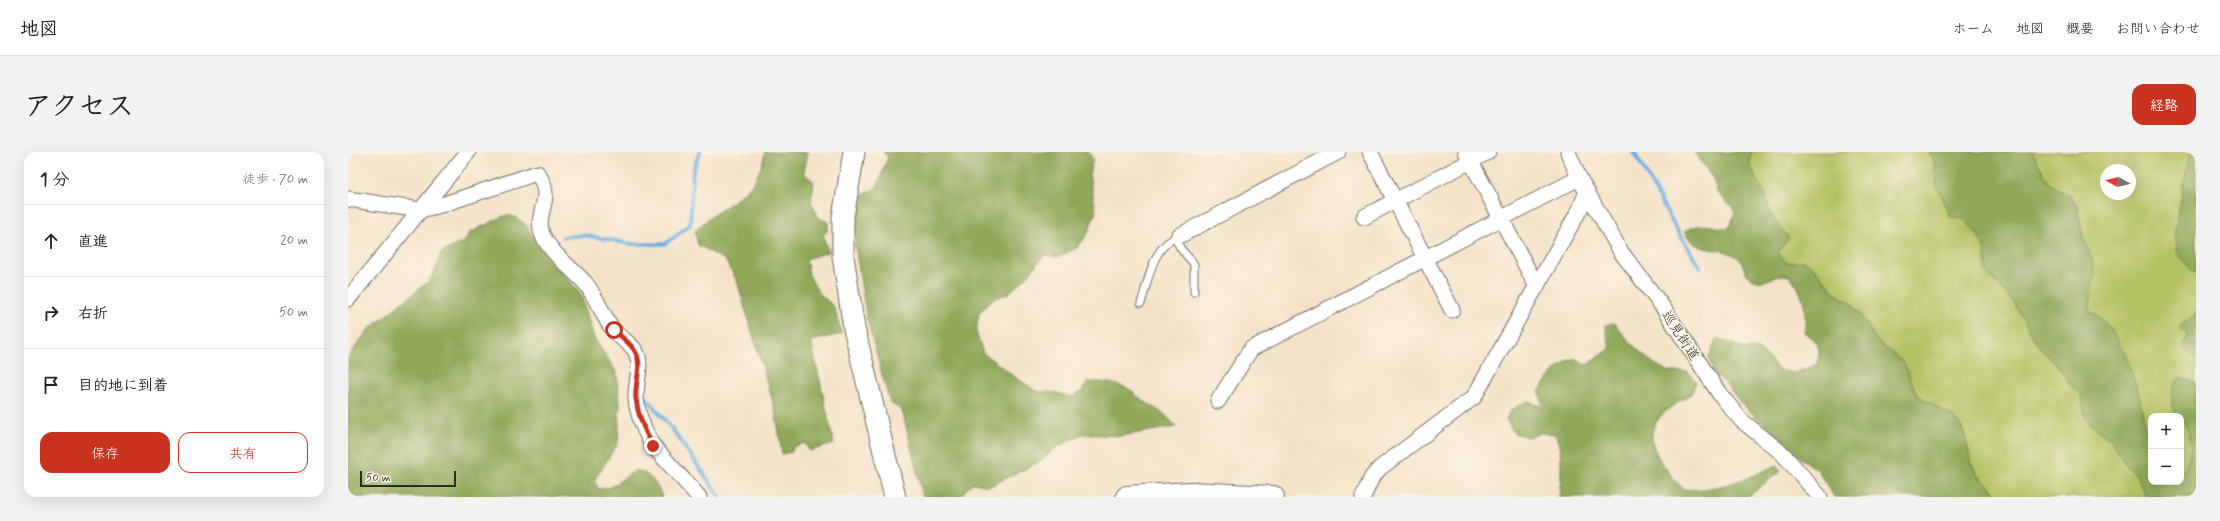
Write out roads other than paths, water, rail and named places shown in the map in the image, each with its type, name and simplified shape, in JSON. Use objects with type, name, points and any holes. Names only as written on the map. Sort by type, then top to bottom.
[{"type":"highway","points":[[1127,497],[1191,493],[1273,497]]},
{"type":"street","points":[[348,299],[468,152]]},
{"type":"street","points":[[854,152],[843,217],[843,256],[854,328],[895,497]]},
{"type":"street","points":[[1176,236],[1338,152]]},
{"type":"street","points":[[1370,152],[1452,310]]},
{"type":"street","points":[[1364,217],[1396,200],[1468,156],[1488,152]]},
{"type":"street","name":"巡見街道","points":[[1568,152],[1583,184],[1621,252],[1662,306],[1728,406],[1741,420],[1783,454],[1820,497]]},
{"type":"street","points":[[1468,156],[1537,287]]},
{"type":"street","points":[[348,199],[420,210],[441,205],[537,173],[546,188],[541,218],[542,233],[562,260],[587,285],[614,330],[632,347],[637,354],[639,362],[636,399],[645,432],[653,446],[699,497]]},
{"type":"street","points":[[1218,402],[1251,349],[1501,219],[1583,184],[1580,209],[1474,397],[1380,468],[1372,477],[1363,497]]},
{"type":"lane","points":[[1141,303],[1157,252],[1176,236],[1181,249],[1194,264],[1194,292]]},
{"type":"waterway","points":[[563,237],[584,235],[631,244],[665,244],[690,225],[693,170],[700,152]]},
{"type":"waterway","points":[[1634,152],[1675,227],[1700,267]]},
{"type":"waterway","points":[[644,395],[673,430],[720,497]]}]
